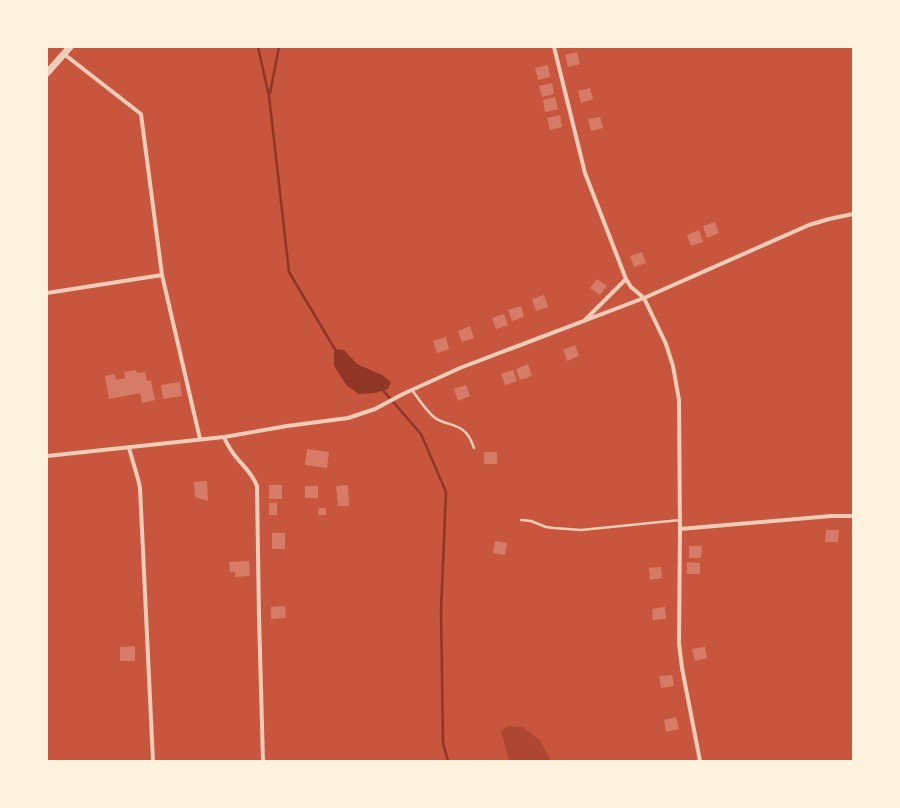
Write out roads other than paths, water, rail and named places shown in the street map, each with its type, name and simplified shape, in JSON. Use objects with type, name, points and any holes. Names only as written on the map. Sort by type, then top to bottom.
[{"type":"street","points":[[47,73],[70,47]]},
{"type":"street","points":[[554,47],[585,173],[626,279],[631,287],[644,298],[666,344],[674,366],[679,400],[679,643],[682,668],[700,761]]},
{"type":"street","points":[[64,54],[141,114],[162,275],[200,439]]},
{"type":"street","points":[[47,456],[224,437],[287,426],[348,418],[375,409],[403,394],[460,368],[644,298],[809,225],[853,214]]},
{"type":"street","points":[[47,293],[162,275]]},
{"type":"street","points":[[583,321],[626,279]]},
{"type":"street","points":[[224,437],[230,449],[254,478],[257,486],[262,761]]},
{"type":"street","points":[[129,448],[140,488],[153,761]]},
{"type":"street","points":[[680,529],[831,516],[853,516]]},
{"type":"lane","points":[[412,390],[434,417],[442,422],[458,427],[465,432],[474,448]]},
{"type":"lane","points":[[521,520],[531,521],[546,527],[582,530],[680,520]]},
{"type":"waterway","points":[[258,47],[269,96],[289,272],[336,351]]},
{"type":"waterway","points":[[270,93],[279,47]]},
{"type":"waterway","points":[[381,388],[421,434],[446,492],[441,610],[443,743],[448,761]]}]
